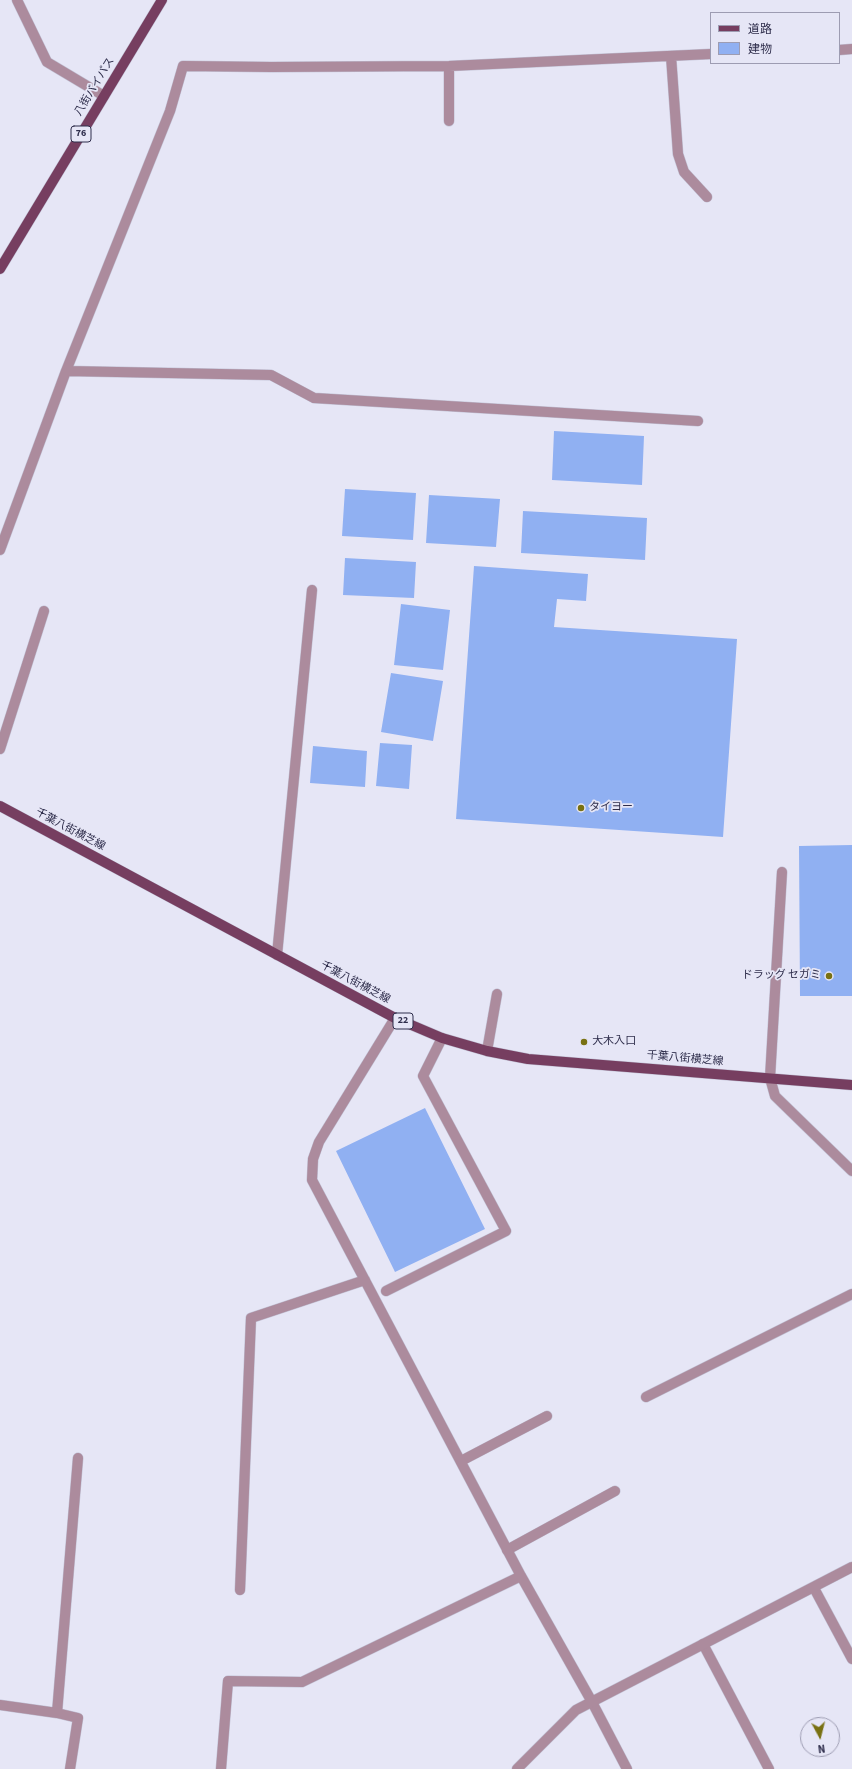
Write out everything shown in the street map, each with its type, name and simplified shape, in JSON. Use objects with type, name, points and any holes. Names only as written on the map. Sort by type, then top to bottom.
[{"type":"main road","name":"八街バイパス","points":[[0,269],[162,0]]},
{"type":"main road","name":"千葉八街横芝線","points":[[0,806],[395,1018],[442,1038],[487,1051],[528,1059],[852,1085]]},
{"type":"street","points":[[16,0],[47,62],[104,96]]},
{"type":"street","points":[[840,50],[852,49]]},
{"type":"street","points":[[0,550],[66,371],[170,111],[184,66],[449,66],[710,54]]},
{"type":"street","points":[[671,56],[678,154],[684,172],[707,197]]},
{"type":"street","points":[[449,66],[449,121]]},
{"type":"street","points":[[66,371],[271,375],[314,398],[698,421]]},
{"type":"street","points":[[278,955],[312,590]]},
{"type":"street","points":[[0,749],[44,611]]},
{"type":"street","points":[[782,872],[770,1078],[775,1096],[852,1171]]},
{"type":"street","points":[[487,1051],[497,994]]},
{"type":"street","points":[[395,1018],[319,1142],[313,1159],[312,1180],[508,1550],[592,1702],[626,1769]]},
{"type":"street","points":[[386,1291],[506,1231],[423,1076],[442,1038]]},
{"type":"street","points":[[240,1590],[251,1318],[365,1280]]},
{"type":"street","points":[[646,1397],[852,1294]]},
{"type":"street","points":[[461,1461],[547,1416]]},
{"type":"street","points":[[57,1713],[78,1458]]},
{"type":"street","points":[[508,1550],[615,1491]]},
{"type":"street","points":[[516,1769],[576,1710],[852,1567]]},
{"type":"street","points":[[221,1769],[228,1681],[302,1682],[522,1576]]},
{"type":"street","points":[[814,1588],[852,1660]]},
{"type":"street","points":[[703,1644],[769,1769]]},
{"type":"street","points":[[0,1705],[57,1713],[78,1718],[70,1769]]},
{"type":"building","points":[[554,431],[644,436],[642,485],[552,480]]},
{"type":"building","points":[[345,489],[416,493],[413,540],[342,536]]},
{"type":"building","points":[[429,495],[500,499],[496,547],[426,543]]},
{"type":"building","points":[[523,511],[647,518],[645,560],[521,553]]},
{"type":"building","points":[[345,558],[416,562],[414,598],[343,595]]},
{"type":"building","points":[[474,566],[588,574],[586,601],[557,599],[554,627],[737,639],[723,837],[456,819]]},
{"type":"building","points":[[401,604],[450,610],[443,670],[394,665]]},
{"type":"building","points":[[391,673],[443,681],[433,741],[381,732]]},
{"type":"building","points":[[380,743],[412,745],[409,789],[376,786]]},
{"type":"building","points":[[313,746],[367,751],[365,787],[310,783]]},
{"type":"building","points":[[852,845],[852,996],[800,996],[799,846]]},
{"type":"building","points":[[425,1108],[485,1229],[395,1272],[336,1151]]},
{"type":"place","name":"タイヨー","points":[[581,808]]},
{"type":"place","name":"ドラッグ セガミ","points":[[829,976]]},
{"type":"place","name":"大木入口","points":[[584,1042]]}]
